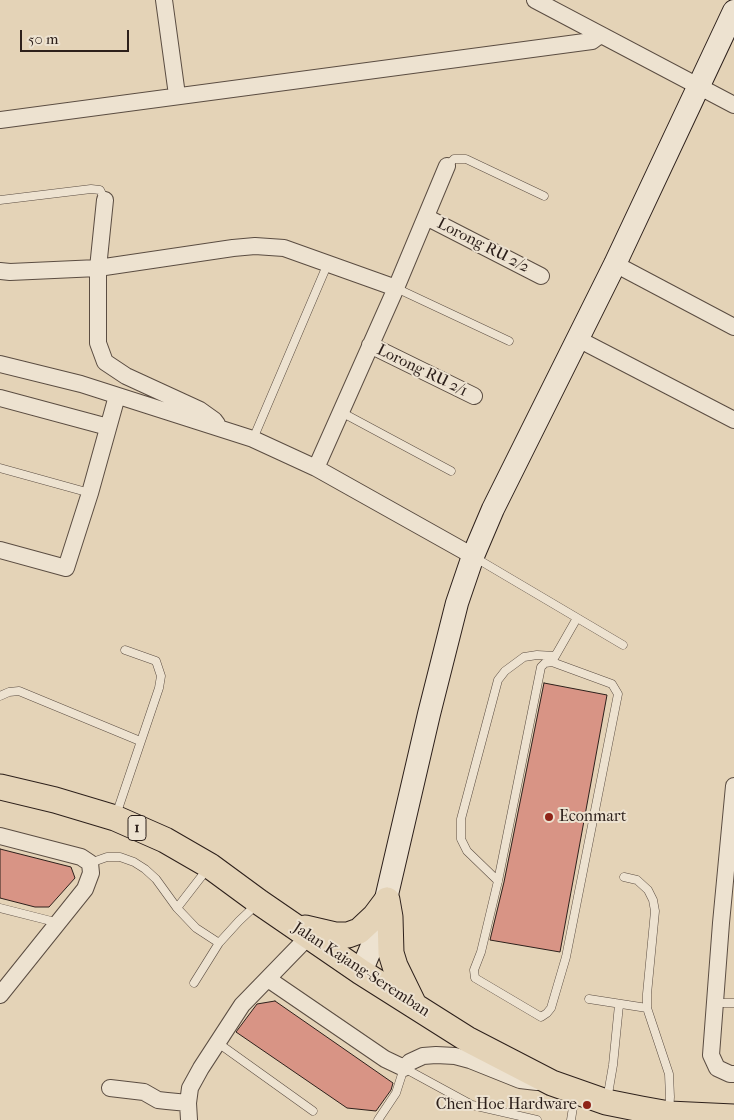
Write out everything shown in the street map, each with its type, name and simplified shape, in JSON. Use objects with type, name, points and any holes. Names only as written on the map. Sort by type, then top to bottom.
[{"type":"main road","points":[[361,972],[379,929],[431,705],[457,604],[473,556],[502,492],[615,264],[734,11]]},
{"type":"main road","name":"Jalan Kajang-Seremban","points":[[0,787],[55,800],[115,818],[165,840],[210,866],[361,972],[467,1039],[552,1083],[606,1102],[669,1114],[723,1118]]},
{"type":"main road","points":[[303,932],[311,928],[335,935],[348,935],[359,931],[366,926],[386,900]]},
{"type":"main road","points":[[386,900],[390,917],[391,953],[395,966],[414,1005]]},
{"type":"street","points":[[164,0],[177,96]]},
{"type":"street","points":[[535,0],[734,105]]},
{"type":"street","points":[[0,120],[592,41],[600,35]]},
{"type":"street","points":[[316,468],[396,288],[447,166]]},
{"type":"street","points":[[105,200],[98,268],[98,343],[105,362],[126,376],[200,410],[214,420],[220,428]]},
{"type":"street","name":"Lorong RU 2/2","points":[[426,217],[541,276]]},
{"type":"street","points":[[0,270],[10,272],[98,268],[254,246],[284,248],[396,288]]},
{"type":"street","points":[[615,264],[734,327]]},
{"type":"street","points":[[578,339],[734,420]]},
{"type":"street","name":"Lorong RU 2/1","points":[[370,345],[474,396]]},
{"type":"street","points":[[0,364],[72,382],[253,439],[316,468],[473,556]]},
{"type":"street","points":[[0,550],[66,568],[90,493],[117,396]]},
{"type":"street","points":[[0,398],[108,427]]},
{"type":"street","points":[[734,786],[728,923],[715,1004],[712,1055],[717,1068],[734,1074]]},
{"type":"street","points":[[0,836],[81,857],[90,863],[91,873],[84,889],[59,923],[6,978],[0,995]]},
{"type":"street","points":[[189,1120],[188,1103],[190,1088],[242,1005],[268,979],[303,932]]},
{"type":"street","points":[[268,979],[385,1058],[404,1068],[410,1062],[422,1056],[455,1056],[520,1080],[552,1083]]},
{"type":"street","points":[[110,1088],[144,1092],[158,1100],[188,1103]]},
{"type":"lane","points":[[447,166],[454,159],[466,159],[544,196]]},
{"type":"lane","points":[[0,200],[91,189],[100,190],[105,200]]},
{"type":"lane","points":[[253,439],[328,263]]},
{"type":"lane","points":[[396,288],[509,341]]},
{"type":"lane","points":[[341,412],[450,471]]},
{"type":"lane","points":[[0,468],[90,493]]},
{"type":"lane","points":[[473,556],[623,645]]},
{"type":"lane","points":[[498,881],[467,851],[461,838],[461,819],[498,680],[524,657],[537,655],[554,659],[612,684],[618,694],[566,957],[551,1008],[548,1014],[541,1017],[475,978],[474,970],[498,881],[541,667],[545,662],[554,659],[577,618]]},
{"type":"lane","points":[[115,818],[159,688],[161,676],[156,661],[125,650]]},
{"type":"lane","points":[[0,696],[19,690],[140,742]]},
{"type":"lane","points":[[90,863],[107,857],[134,862],[156,880],[177,908],[196,928],[219,943]]},
{"type":"lane","points":[[177,908],[210,866]]},
{"type":"lane","points":[[624,877],[637,880],[648,890],[653,900],[655,911],[647,1008],[669,1074],[669,1114]]},
{"type":"lane","points":[[194,983],[219,943],[259,902]]},
{"type":"lane","points":[[0,908],[59,923]]},
{"type":"lane","points":[[589,999],[647,1008]]},
{"type":"lane","points":[[715,1004],[734,1003]]},
{"type":"lane","points":[[606,1102],[619,1005]]},
{"type":"lane","points":[[218,1043],[313,1111]]},
{"type":"lane","points":[[378,1120],[396,1093],[404,1068],[472,1105],[537,1120]]},
{"type":"lane","points":[[570,1120],[576,1092]]},
{"type":"building","name":"Econmart","points":[[544,683],[607,695],[560,952],[490,940],[504,882]]},
{"type":"building","points":[[0,849],[71,867],[75,878],[49,907],[35,907],[0,898]]},
{"type":"building","points":[[275,1001],[393,1083],[391,1090],[376,1111],[347,1108],[236,1032],[257,1004]]},
{"type":"place","name":"Econmart","points":[[549,817]]},
{"type":"place","name":"Chen Hoe Hardware","points":[[587,1105]]}]
